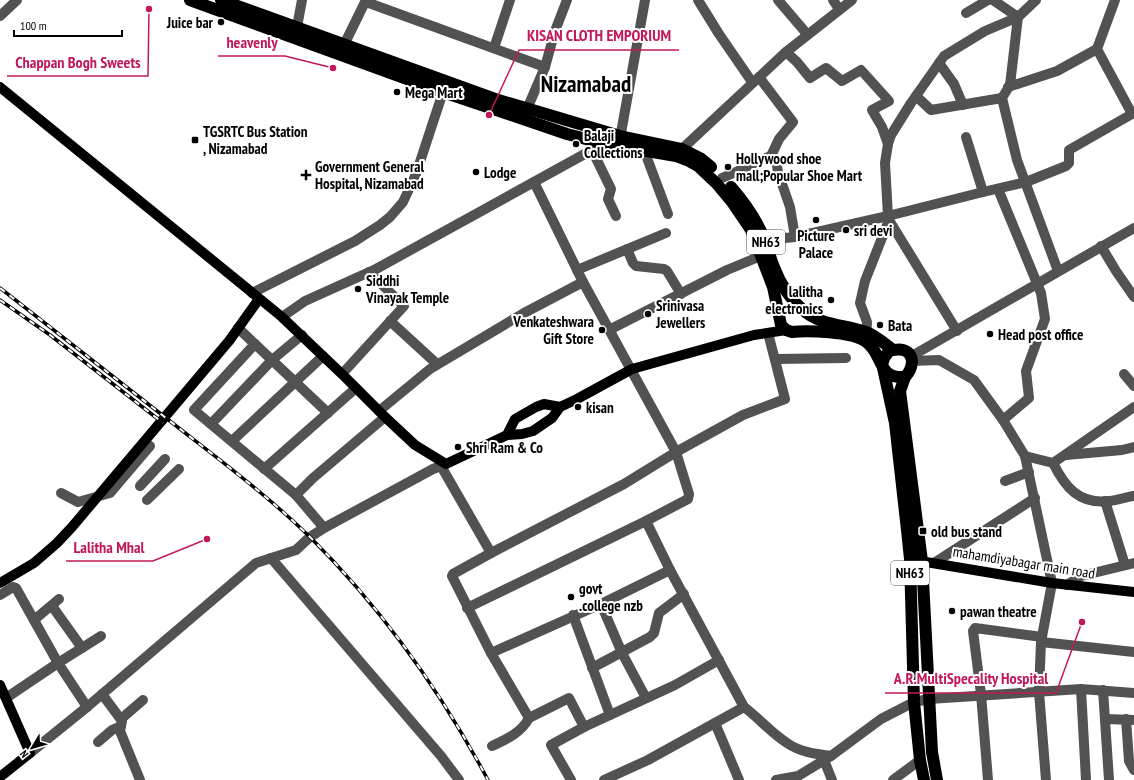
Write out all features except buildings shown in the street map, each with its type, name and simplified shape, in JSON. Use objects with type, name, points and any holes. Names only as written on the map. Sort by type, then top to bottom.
[{"type":"highway","name":"NH63","points":[[190,0],[443,92],[567,134],[596,147],[616,139],[682,149],[700,158],[722,178],[745,204],[756,220],[765,240],[774,267],[782,283],[789,294],[803,310]]},
{"type":"highway","name":"NH63","points":[[221,0],[344,45],[644,150],[676,156],[698,166],[727,196],[751,230],[773,287],[781,325],[792,330],[866,336]]},
{"type":"highway","name":"NH63","points":[[780,316],[785,308],[797,306],[815,319],[831,325],[852,328],[894,350],[902,350],[906,352],[911,359],[910,372],[905,377],[900,391],[922,561],[932,752],[937,780]]},
{"type":"highway","points":[[792,330],[803,327],[806,322],[806,316],[803,310]]},
{"type":"highway","name":"NH63","points":[[866,336],[888,374],[896,378],[905,377]]},
{"type":"highway","points":[[883,366],[884,358],[889,351],[894,350]]},
{"type":"highway","name":"NH63","points":[[883,366],[922,561],[914,702],[920,760],[924,780]]},
{"type":"main road","points":[[0,87],[282,317],[415,445],[443,465],[507,435],[522,434],[533,431],[552,418],[560,407],[632,370],[754,335],[792,330]]},
{"type":"main road","points":[[1,582],[34,563],[57,543],[72,527],[229,340],[238,328],[256,296]]},
{"type":"main road","points":[[507,435],[515,419],[536,407],[544,404],[560,407]]},
{"type":"main road","name":"mahamdiyabagar main road","points":[[922,561],[1052,583],[1134,592]]},
{"type":"main road","points":[[0,685],[30,753],[0,777]]},
{"type":"street","points":[[0,16],[17,0]]},
{"type":"street","points":[[297,27],[302,0]]},
{"type":"street","points":[[494,48],[510,0]]},
{"type":"street","points":[[527,109],[545,67],[555,31],[567,0]]},
{"type":"street","points":[[616,139],[645,0]]},
{"type":"street","points":[[698,0],[719,34],[756,80],[793,122],[779,139],[771,156],[749,164],[744,168],[722,178]]},
{"type":"street","points":[[778,0],[807,34]]},
{"type":"street","points":[[832,0],[839,9]]},
{"type":"street","points":[[682,149],[786,52],[852,0]]},
{"type":"street","points":[[966,13],[988,0]]},
{"type":"street","points":[[993,0],[1018,17]]},
{"type":"street","points":[[866,336],[867,322],[860,303],[865,281],[888,218],[885,163],[891,135],[944,56],[985,31],[1018,17],[1036,0]]},
{"type":"street","points":[[1008,87],[1057,71],[1097,49],[1115,0]]},
{"type":"street","points":[[344,45],[366,1],[545,67]]},
{"type":"street","points":[[1018,17],[1008,87],[1002,98],[1017,160],[1058,271]]},
{"type":"street","points":[[765,240],[796,237],[888,218],[1026,182],[1066,166],[1069,163],[1069,150],[1133,114],[1097,49]]},
{"type":"street","points":[[786,52],[797,62],[810,78],[826,68],[842,81],[861,70],[889,101],[872,110],[882,127],[888,144]]},
{"type":"street","points":[[939,63],[954,84],[963,105]]},
{"type":"street","points":[[256,296],[354,241],[390,217],[402,202],[416,174],[443,92]]},
{"type":"street","points":[[916,96],[931,110],[1002,98]]},
{"type":"street","points":[[966,137],[983,192]]},
{"type":"street","points":[[282,317],[305,301],[369,272],[596,147],[611,189],[608,199],[616,216]]},
{"type":"street","points":[[644,150],[668,214]]},
{"type":"street","points":[[771,156],[776,160],[778,172],[790,207],[796,237]]},
{"type":"street","points":[[468,608],[646,521],[688,499],[689,494],[676,452],[583,282],[534,182]]},
{"type":"street","points":[[998,189],[1041,293],[1046,319],[1026,371],[1029,398],[1003,420]]},
{"type":"street","points":[[888,218],[957,331]]},
{"type":"street","points":[[911,359],[1058,271],[1134,228]]},
{"type":"street","points":[[577,270],[666,233]]},
{"type":"street","points":[[1101,246],[1116,272],[1134,296]]},
{"type":"street","points":[[627,249],[633,263],[636,266],[662,268],[667,271],[680,294]]},
{"type":"street","points":[[609,330],[727,270],[761,256]]},
{"type":"street","points":[[342,374],[404,306],[369,272]]},
{"type":"street","points":[[296,495],[430,368],[524,313],[583,282]]},
{"type":"street","points":[[390,321],[437,364]]},
{"type":"street","points":[[238,328],[328,413]]},
{"type":"street","points":[[529,718],[491,653],[453,578],[453,574],[624,484],[676,452],[743,415],[784,400],[768,332]]},
{"type":"street","points":[[211,424],[272,360],[302,335]]},
{"type":"street","points":[[256,344],[194,410],[296,495],[324,528]]},
{"type":"street","points":[[232,441],[323,356]]},
{"type":"street","points":[[775,359],[846,358]]},
{"type":"street","points":[[911,359],[939,360],[974,380],[1003,420],[1025,456],[1052,583],[1041,640],[1040,692],[1046,780]]},
{"type":"street","points":[[1124,374],[1134,386]]},
{"type":"street","points":[[264,469],[356,388]]},
{"type":"street","points":[[1025,456],[1053,462],[1134,407]]},
{"type":"street","points":[[61,493],[78,502],[110,493],[150,446]]},
{"type":"street","points":[[1064,455],[1122,450],[1134,447]]},
{"type":"street","points":[[140,486],[165,459]]},
{"type":"street","points":[[1053,462],[1066,486],[1080,496],[1105,501],[1134,496]]},
{"type":"street","points":[[30,753],[87,707],[256,563],[296,550],[310,537],[324,528],[443,465],[491,553]]},
{"type":"street","points":[[147,500],[179,468]]},
{"type":"street","points":[[1005,481],[1029,472]]},
{"type":"street","points":[[922,561],[1034,498]]},
{"type":"street","points":[[1067,584],[1081,576],[1130,564],[1105,501]]},
{"type":"street","points":[[646,521],[670,570],[744,707],[755,714],[769,729],[786,743],[804,751],[827,758]]},
{"type":"street","points":[[271,558],[442,756],[459,780]]},
{"type":"street","points":[[491,653],[600,604],[670,570]]},
{"type":"street","points":[[0,595],[13,587],[16,588],[58,663],[87,707]]},
{"type":"street","points":[[592,668],[650,637],[654,632],[660,613],[684,594]]},
{"type":"street","points":[[34,620],[56,603],[82,648]]},
{"type":"street","points":[[600,604],[622,653],[646,698]]},
{"type":"street","points":[[573,615],[610,715]]},
{"type":"street","points":[[988,780],[975,628],[1041,640],[1134,652]]},
{"type":"street","points":[[6,698],[101,636]]},
{"type":"street","points":[[571,780],[551,745],[584,727],[675,685],[719,660]]},
{"type":"street","points":[[1081,689],[1086,780]]},
{"type":"street","points":[[776,780],[798,776],[827,758],[881,719],[914,702],[929,699],[981,694],[1081,689],[1134,693]]},
{"type":"street","points":[[1103,690],[1109,780]]},
{"type":"street","points":[[102,694],[121,722],[120,731],[139,780]]},
{"type":"street","points":[[492,746],[517,733],[526,725],[529,718],[569,698],[584,727]]},
{"type":"street","points":[[98,742],[143,700]]},
{"type":"street","points":[[604,780],[648,760],[744,707]]},
{"type":"street","points":[[1105,719],[1130,719],[1129,762],[1134,770]]},
{"type":"street","points":[[715,723],[739,780]]},
{"type":"street","points":[[827,758],[832,780]]},
{"type":"street","points":[[893,780],[920,760]]},
{"type":"railway","points":[[0,288],[244,479],[278,507],[310,537],[362,593],[408,652],[450,714],[488,780]]},
{"type":"railway","points":[[0,300],[50,335],[163,423]]},
{"type":"place","name":"Chappan Bogh Sweets","points":[[149,9]]},
{"type":"place","name":"Juice bar","points":[[221,22]]},
{"type":"place","name":"heavenly","points":[[333,68]]},
{"type":"place","name":"Mega Mart","points":[[397,92]]},
{"type":"place","name":"KISAN CLOTH EMPORIUM","points":[[489,115]]},
{"type":"place","name":"TGSRTC Bus Station , Nizamabad","points":[[195,140]]},
{"type":"place","name":"Balaji Collections","points":[[576,144]]},
{"type":"place","name":"Hollywood shoe mall;Popular Shoe Mart","points":[[728,167]]},
{"type":"place","name":"Lodge","points":[[476,172]]},
{"type":"place","name":"Government General Hospital, Nizamabad","points":[[306,175]]},
{"type":"place","name":"Picture Palace","points":[[816,220]]},
{"type":"place","name":"sri devi","points":[[846,230]]},
{"type":"place","name":"Siddhi Vinayak Temple","points":[[358,289]]},
{"type":"place","name":"lalitha electronics","points":[[831,300]]},
{"type":"place","name":"Srinivasa Jewellers","points":[[648,314]]},
{"type":"place","name":"Bata","points":[[880,325]]},
{"type":"place","name":"Venkateshwara Gift Store","points":[[602,330]]},
{"type":"place","name":"Head post office","points":[[990,334]]},
{"type":"place","name":"kisan","points":[[578,407]]},
{"type":"place","name":"Shri Ram & Co","points":[[458,447]]},
{"type":"place","name":"old bus stand","points":[[923,531]]},
{"type":"place","name":"Lalitha Mhal","points":[[207,539]]},
{"type":"place","name":"govt .college nzb","points":[[571,597]]},
{"type":"place","name":"pawan theatre","points":[[952,611]]},
{"type":"place","name":"A.R.MultiSpecality Hospital","points":[[1082,622]]},
{"type":"district","name":"Nizamabad","points":[[586,83]]}]
